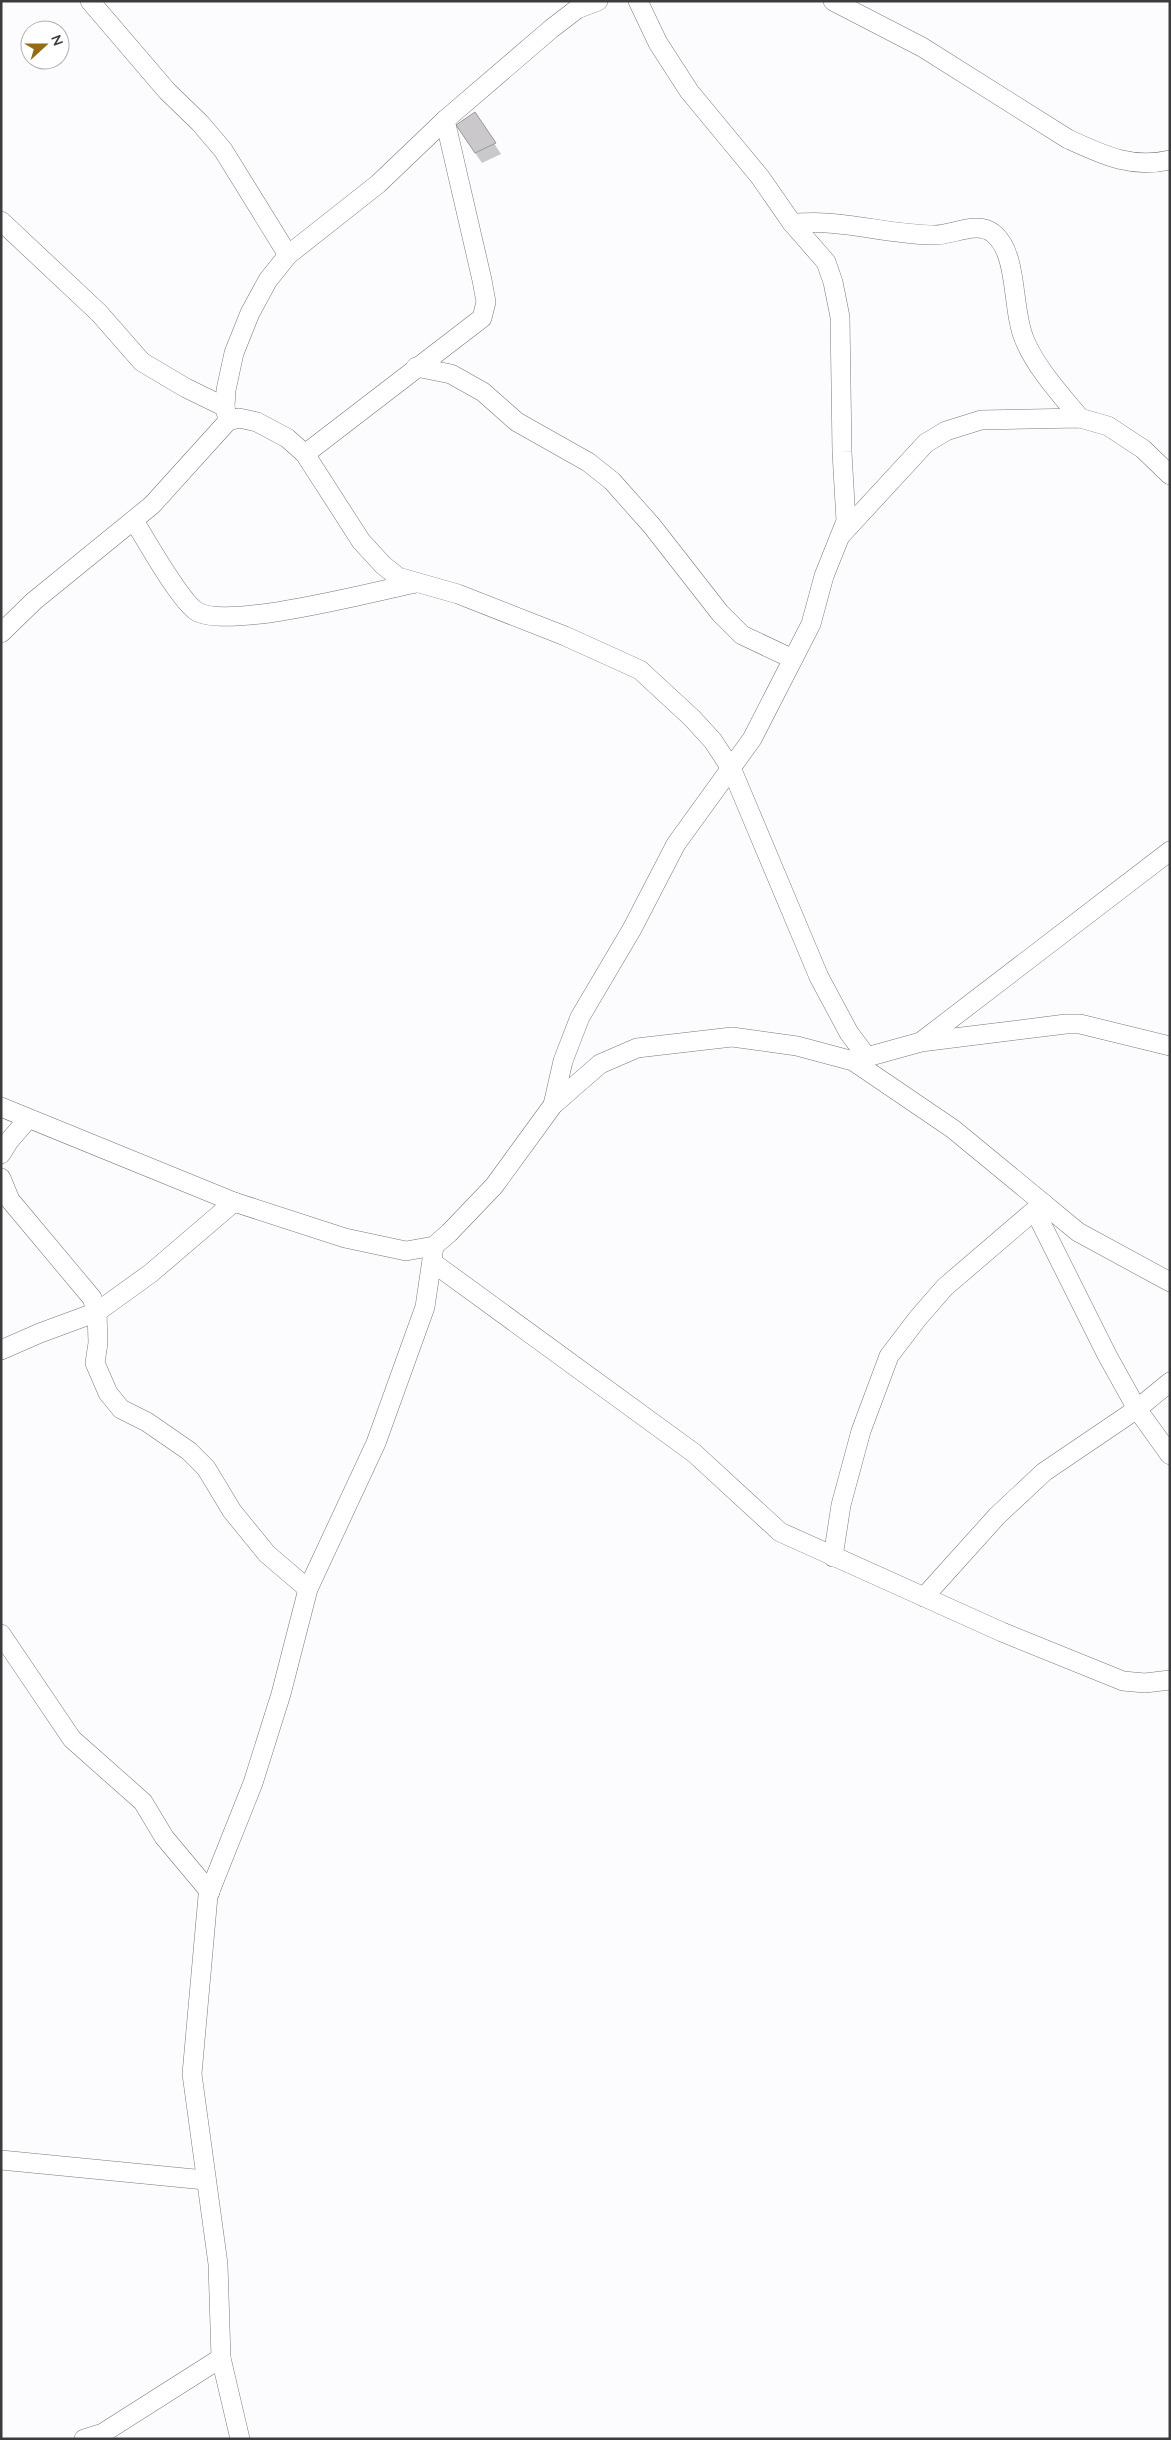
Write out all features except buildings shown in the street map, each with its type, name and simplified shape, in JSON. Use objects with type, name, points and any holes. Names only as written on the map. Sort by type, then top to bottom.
[{"type":"street","points":[[90,1],[167,91],[224,150],[288,255]]},
{"type":"street","points":[[1,633],[34,601],[152,505],[226,414],[226,390],[234,353],[250,313],[268,280],[288,255],[378,184],[445,120],[551,29],[578,9],[598,1]]},
{"type":"street","points":[[553,1105],[563,1061],[580,1017],[632,929],[676,844],[732,770],[752,739],[811,624],[824,576],[842,534],[846,509],[842,452],[838,300],[826,262],[792,224],[760,177],[689,90],[658,43],[638,1]]},
{"type":"street","points":[[833,1],[922,47],[1049,129],[1077,143],[1117,159],[1141,164],[1170,160]]},
{"type":"street","points":[[305,454],[482,318],[486,302],[445,120]]},
{"type":"street","points":[[1,221],[99,313],[142,362],[226,414],[257,422],[287,438],[305,454],[361,541],[383,566],[398,577],[458,594],[566,636],[640,670],[692,718],[714,741],[732,770],[819,977],[849,1033],[860,1059]]},
{"type":"street","points":[[792,224],[826,223],[936,235],[974,228],[993,233],[1007,252],[1011,264],[1013,291],[1025,343],[1056,389],[1080,418]]},
{"type":"street","points":[[416,367],[451,374],[483,392],[517,422],[588,462],[618,488],[652,526],[720,613],[742,635],[793,659]]},
{"type":"street","points":[[842,534],[908,460],[934,436],[981,420],[1080,418],[1108,426],[1144,449],[1170,475]]},
{"type":"street","points":[[134,521],[178,589],[196,611],[213,617],[254,616],[418,582]]},
{"type":"street","points":[[921,1042],[1170,851]]},
{"type":"street","points":[[860,1059],[921,1042],[1080,1024],[1170,1046]]},
{"type":"street","points":[[240,2439],[221,2358],[218,2264],[192,2074],[210,1892],[256,1774],[281,1694],[308,1589],[376,1443],[425,1307],[433,1254],[494,1186],[553,1105],[600,1064],[637,1048],[732,1037],[796,1046],[860,1059],[953,1129],[1039,1207],[1078,1232],[1170,1282]]},
{"type":"street","points":[[1,1107],[234,1202],[345,1238],[406,1251],[433,1254],[694,1454],[780,1532],[1002,1632],[1123,1681],[1145,1683],[1170,1680]]},
{"type":"street","points":[[1,1154],[9,1141],[28,1119]]},
{"type":"street","points":[[1,1178],[10,1200],[92,1298],[97,1312],[98,1343],[95,1363],[108,1393],[122,1409],[147,1422],[190,1451],[206,1468],[232,1511],[267,1554],[308,1589]]},
{"type":"street","points":[[1,1350],[97,1312],[151,1273],[234,1202]]},
{"type":"street","points":[[1039,1207],[1107,1355],[1137,1409],[1170,1456]]},
{"type":"street","points":[[833,1557],[841,1505],[861,1431],[889,1356],[945,1287],[1039,1207]]},
{"type":"street","points":[[924,1597],[997,1516],[1030,1484],[1106,1428],[1137,1409],[1170,1382]]},
{"type":"street","points":[[1,1634],[72,1739],[143,1802],[164,1837],[210,1892]]},
{"type":"street","points":[[1,2160],[206,2180]]},
{"type":"street","points":[[84,2439],[103,2433],[221,2358]]}]
